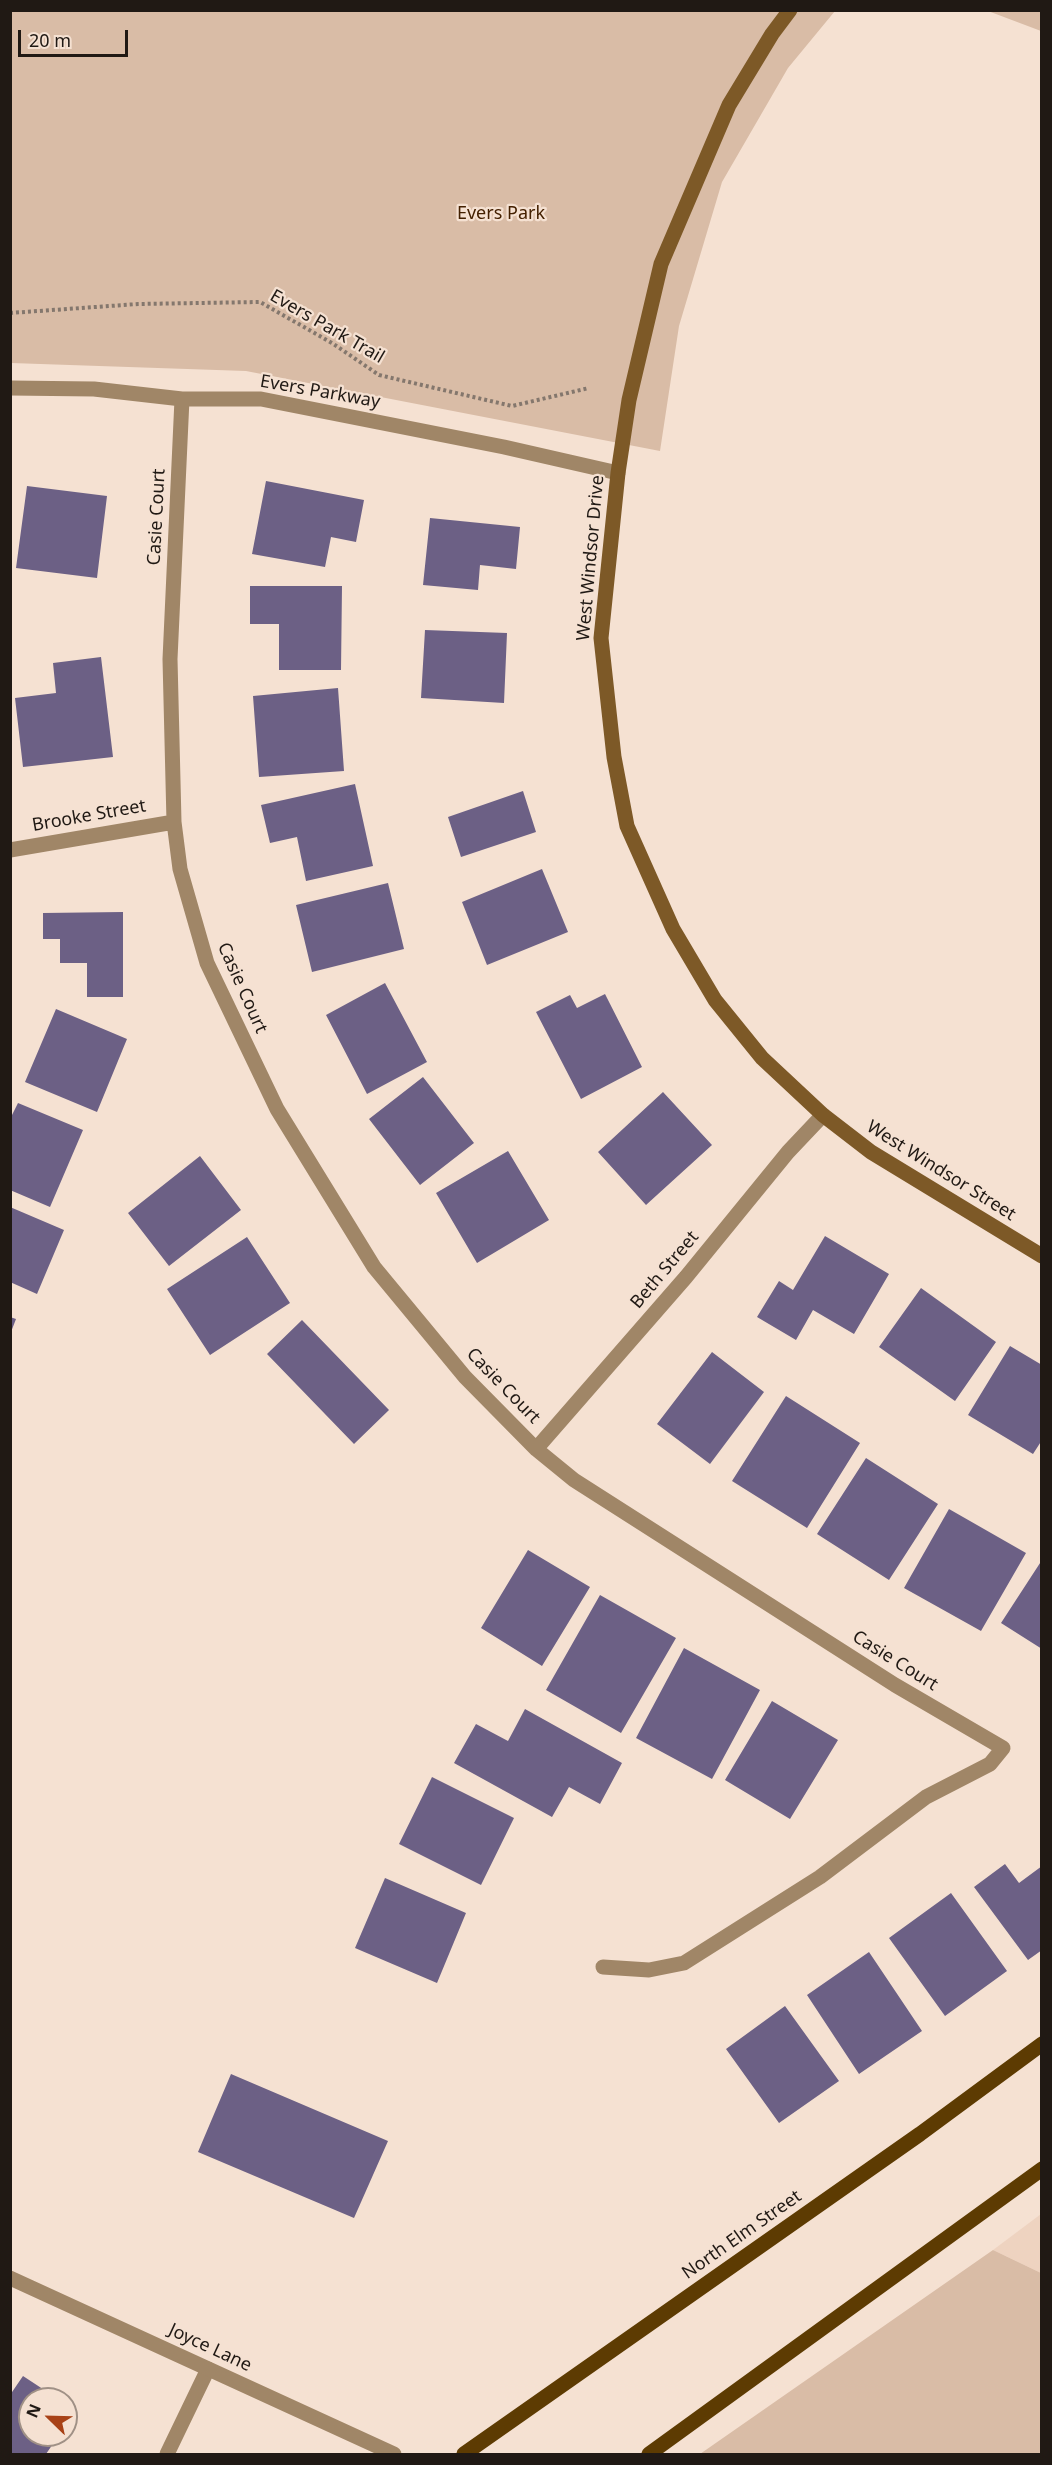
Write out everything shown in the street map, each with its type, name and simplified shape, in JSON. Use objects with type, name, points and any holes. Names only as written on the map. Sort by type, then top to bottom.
[{"type":"main road","name":"North Elm Street","points":[[464,2454],[910,2141],[1041,2044]]},
{"type":"main road","points":[[649,2454],[1041,2169]]},
{"type":"street","name":"West Windsor Drive","points":[[790,10],[772,34],[729,105],[661,264],[629,400],[618,473],[601,638],[614,757],[627,826],[673,929],[715,1000],[762,1058],[823,1115]]},
{"type":"street","name":"Evers Parkway","points":[[10,388],[94,389],[182,399],[261,399],[504,447],[618,473]]},
{"type":"street","name":"Casie Court","points":[[182,399],[170,659],[174,822],[180,869],[207,963],[277,1109],[374,1267],[465,1377],[536,1449],[584,1486],[895,1685],[1003,1748],[990,1764],[926,1797],[820,1877],[684,1963],[649,1970],[603,1968]]},
{"type":"street","name":"Brooke Street","points":[[10,850],[174,822]]},
{"type":"street","name":"West Windsor Street","points":[[823,1115],[871,1152],[1041,1256]]},
{"type":"street","name":"Beth Street","points":[[536,1449],[686,1277],[788,1152],[823,1115]]},
{"type":"street","name":"Joyce Lane","points":[[10,2278],[394,2454]]},
{"type":"street","points":[[167,2454],[208,2369]]},
{"type":"path","name":"Evers Park Trail","points":[[10,313],[138,304],[260,302],[332,343],[379,375],[513,405],[589,388]]},
{"type":"shaded area","points":[[1041,2214],[1041,2273],[993,2250]]},
{"type":"green space","name":"Evers Park","points":[[11,11],[835,11],[788,68],[722,182],[679,326],[660,451],[246,371],[11,363]]},
{"type":"green space","points":[[988,11],[1041,11],[1041,31]]},
{"type":"green space","points":[[993,2250],[1041,2273],[1041,2454],[700,2454]]},
{"type":"building","points":[[266,481],[364,500],[356,542],[331,537],[325,567],[252,554]]},
{"type":"building","points":[[27,486],[107,496],[97,578],[16,568]]},
{"type":"building","points":[[430,518],[520,527],[516,569],[480,565],[478,590],[423,585]]},
{"type":"building","points":[[250,586],[342,586],[341,670],[279,670],[279,624],[250,624]]},
{"type":"building","points":[[425,630],[507,633],[504,703],[421,698]]},
{"type":"building","points":[[101,657],[113,757],[23,767],[15,698],[56,693],[53,663]]},
{"type":"building","points":[[338,688],[344,771],[259,777],[253,696]]},
{"type":"building","points":[[355,784],[373,866],[306,881],[297,837],[270,843],[261,805]]},
{"type":"building","points":[[523,791],[536,832],[461,857],[448,817]]},
{"type":"building","points":[[542,869],[568,932],[487,965],[462,902]]},
{"type":"building","points":[[388,883],[404,949],[312,972],[296,905]]},
{"type":"building","points":[[123,912],[123,997],[87,997],[87,963],[60,963],[60,939],[43,939],[43,913]]},
{"type":"building","points":[[385,983],[427,1062],[367,1094],[326,1015]]},
{"type":"building","points":[[605,994],[642,1067],[581,1099],[536,1012],[570,995],[577,1008]]},
{"type":"building","points":[[56,1009],[127,1039],[97,1112],[25,1082]]},
{"type":"building","points":[[423,1077],[474,1143],[420,1185],[369,1119]]},
{"type":"building","points":[[663,1092],[712,1145],[646,1205],[598,1152]]},
{"type":"building","points":[[18,1103],[83,1130],[50,1207],[10,1190],[10,1119]]},
{"type":"building","points":[[508,1151],[549,1220],[477,1263],[436,1193]]},
{"type":"building","points":[[200,1156],[241,1210],[169,1266],[128,1213]]},
{"type":"building","points":[[10,1207],[64,1230],[37,1294],[10,1282]]},
{"type":"building","points":[[825,1236],[889,1274],[854,1334],[813,1310],[796,1340],[757,1317],[779,1281],[793,1290]]},
{"type":"building","points":[[247,1237],[290,1303],[210,1355],[167,1289]]},
{"type":"building","points":[[921,1288],[996,1342],[955,1401],[879,1347]]},
{"type":"building","points":[[10,1317],[16,1319],[11,1332],[10,1332]]},
{"type":"building","points":[[302,1320],[389,1410],[354,1444],[267,1354]]},
{"type":"building","points":[[1010,1346],[1042,1365],[1042,1440],[1033,1454],[968,1415]]},
{"type":"building","points":[[712,1352],[764,1392],[710,1464],[657,1424]]},
{"type":"building","points":[[786,1396],[860,1443],[807,1528],[732,1481]]},
{"type":"building","points":[[866,1458],[938,1504],[889,1580],[817,1534]]},
{"type":"building","points":[[949,1509],[1026,1553],[981,1631],[904,1588]]},
{"type":"building","points":[[528,1550],[590,1587],[542,1666],[481,1628]]},
{"type":"building","points":[[1042,1560],[1042,1649],[1001,1623]]},
{"type":"building","points":[[600,1595],[676,1638],[621,1733],[546,1690]]},
{"type":"building","points":[[684,1648],[760,1690],[712,1779],[636,1738]]},
{"type":"building","points":[[772,1701],[838,1740],[790,1819],[725,1780]]},
{"type":"building","points":[[525,1709],[622,1763],[600,1804],[569,1787],[552,1817],[454,1763],[476,1724],[508,1741]]},
{"type":"building","points":[[432,1777],[514,1818],[481,1885],[399,1844]]},
{"type":"building","points":[[1005,1864],[1019,1883],[1042,1866],[1042,1950],[1028,1960],[974,1887]]},
{"type":"building","points":[[385,1878],[466,1913],[437,1983],[355,1948]]},
{"type":"building","points":[[951,1893],[1007,1971],[945,2016],[889,1938]]},
{"type":"building","points":[[869,1952],[922,2031],[859,2074],[807,1995]]},
{"type":"building","points":[[785,2006],[839,2081],[779,2123],[726,2049]]},
{"type":"building","points":[[231,2074],[388,2141],[354,2218],[198,2152]]},
{"type":"building","points":[[23,2376],[40,2387],[18,2387],[18,2447],[51,2447],[46,2454],[10,2454],[10,2395]]}]
